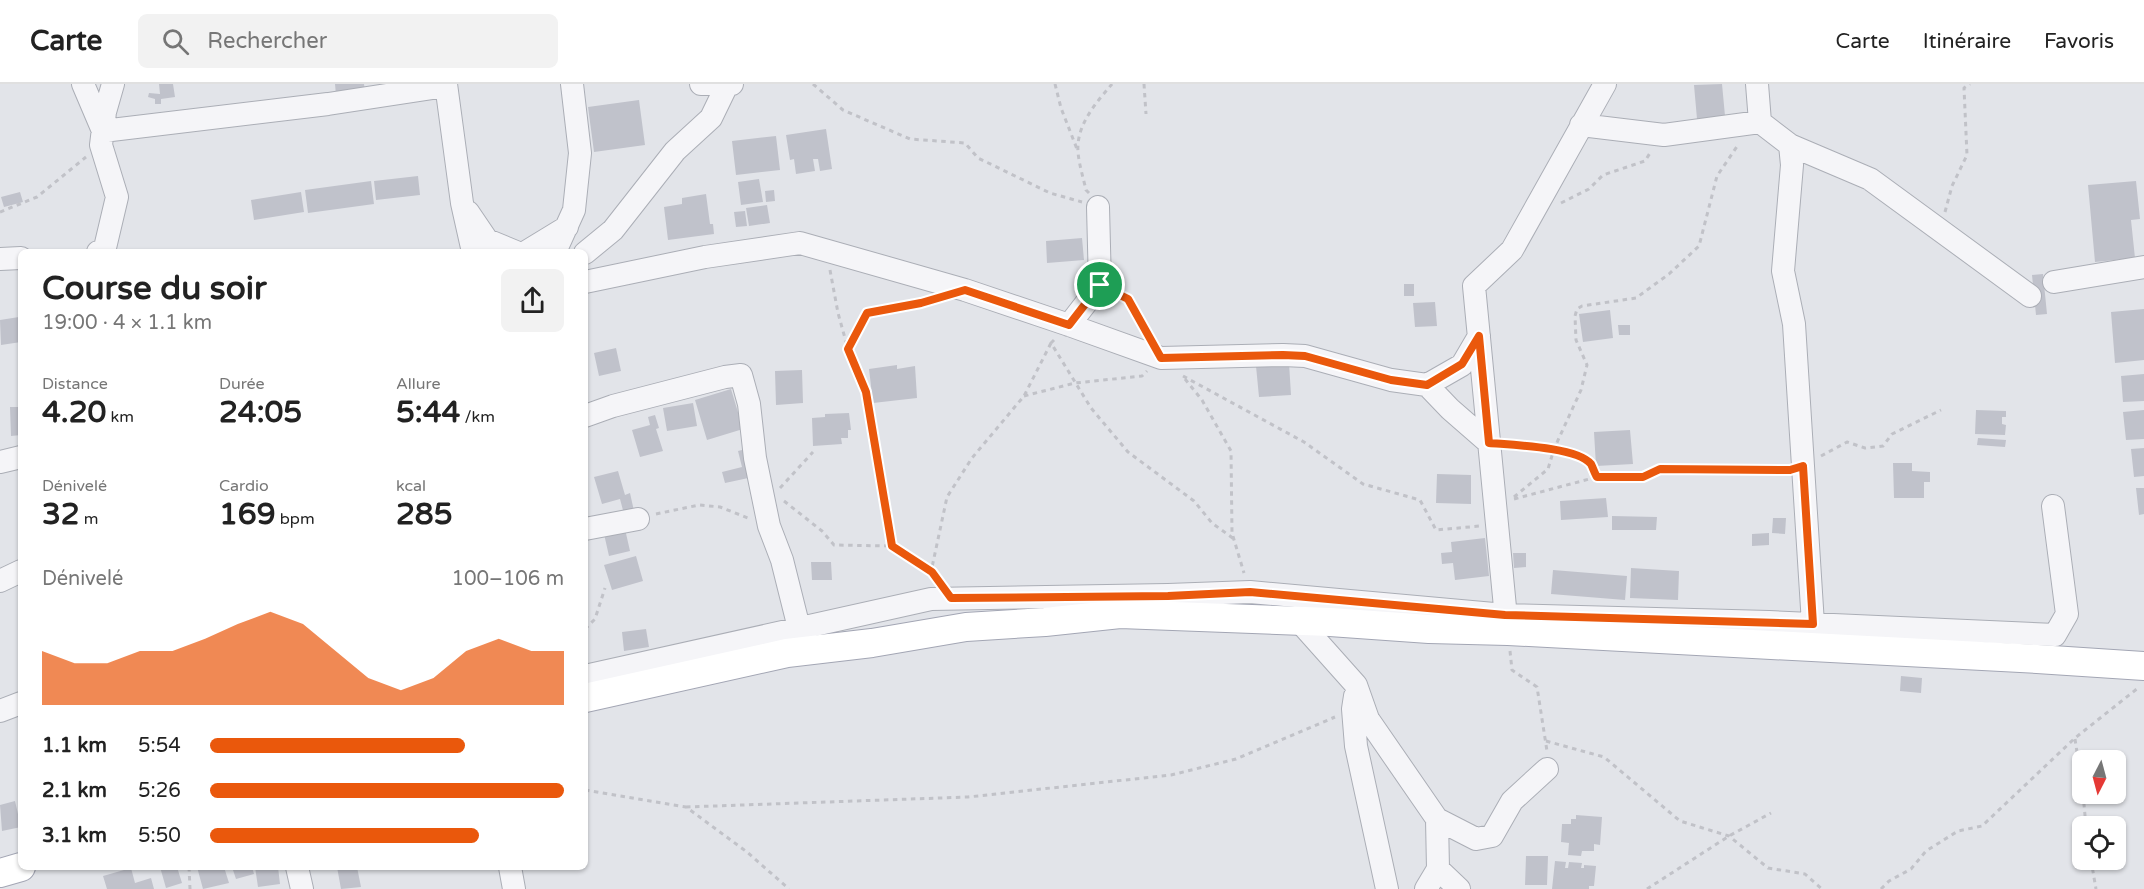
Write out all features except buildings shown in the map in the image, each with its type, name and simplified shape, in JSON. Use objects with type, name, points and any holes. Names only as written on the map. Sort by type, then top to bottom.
[{"type":"main road","points":[[588,697],[787,653],[872,643],[966,627],[1120,614],[1298,620],[1429,629],[1507,623],[2144,666]]},
{"type":"main road","points":[[0,873],[18,868]]},
{"type":"street","points":[[83,84],[102,138],[117,197],[105,249]]},
{"type":"street","points":[[102,138],[105,112],[113,84]]},
{"type":"street","points":[[588,251],[613,230],[675,151],[711,118],[729,85],[701,84]]},
{"type":"street","points":[[1507,623],[1474,286],[1512,250],[1605,84]]},
{"type":"street","points":[[1757,84],[1760,122]]},
{"type":"street","points":[[102,138],[326,94],[446,85],[462,203],[471,249]]},
{"type":"street","points":[[556,249],[574,210],[580,153],[578,88]]},
{"type":"street","points":[[1581,125],[1664,135],[1760,122],[1790,145],[1870,179],[2030,296]]},
{"type":"street","points":[[1790,145],[1792,165],[1783,271],[1794,324],[1813,624]]},
{"type":"street","points":[[462,203],[487,240],[509,249]]},
{"type":"street","points":[[1069,325],[1100,285],[1098,207]]},
{"type":"street","points":[[531,249],[567,227]]},
{"type":"street","points":[[588,281],[705,257],[800,243],[965,290],[1161,358],[1305,356],[1391,380],[1427,385],[1450,409],[1489,443]]},
{"type":"street","points":[[0,258],[18,258]]},
{"type":"street","points":[[2054,282],[2144,267]]},
{"type":"street","points":[[1427,385],[1462,364],[1479,336]]},
{"type":"street","points":[[588,415],[612,406],[741,375],[749,404],[755,458],[770,508],[799,628]]},
{"type":"street","points":[[0,462],[18,458]]},
{"type":"street","points":[[588,675],[932,599],[951,598],[1168,596],[1250,592],[1507,623],[1813,624],[2055,635],[2067,614],[2053,506]]},
{"type":"street","points":[[588,528],[638,519]]},
{"type":"street","points":[[0,581],[18,573]]},
{"type":"street","points":[[1298,620],[1356,685],[1368,719],[1437,819],[1476,839],[1492,837],[1512,801],[1547,769]]},
{"type":"street","points":[[1356,685],[1353,709],[1356,746],[1387,889]]},
{"type":"street","points":[[0,711],[18,704]]},
{"type":"street","points":[[1426,889],[1438,869],[1437,819]]},
{"type":"street","points":[[1438,869],[1459,889]]},
{"type":"street","points":[[298,870],[302,889]]},
{"type":"street","points":[[511,870],[514,889]]},
{"type":"path","points":[[813,84],[843,110],[910,139],[965,142],[978,158],[1050,193],[1098,207]]},
{"type":"path","points":[[1054,84],[1060,108],[1078,150],[1086,190],[1098,207]]},
{"type":"path","points":[[1078,150],[1082,127],[1096,103],[1112,84]]},
{"type":"path","points":[[1144,84],[1146,114]]},
{"type":"path","points":[[1941,232],[1952,186],[1967,155],[1964,88],[1970,84]]},
{"type":"path","points":[[1760,122],[1748,131],[1717,176],[1699,246],[1669,274],[1636,298],[1582,306],[1577,309],[1576,340],[1587,365],[1581,390],[1554,449],[1548,469],[1510,500],[1597,477],[1643,477],[1660,469],[1790,470],[1803,466],[1847,442],[1865,448],[1883,446],[1892,434],[1941,410]]},
{"type":"path","points":[[1559,204],[1589,189],[1603,175],[1645,161],[1664,135]]},
{"type":"path","points":[[0,212],[38,197],[102,138]]},
{"type":"path","points":[[827,251],[838,313],[848,349],[866,392],[892,546]]},
{"type":"path","points":[[1100,285],[1128,299],[1161,358],[1183,377],[1202,400],[1231,451],[1232,532],[1250,592]]},
{"type":"path","points":[[848,349],[867,313],[932,300]]},
{"type":"path","points":[[932,572],[947,497],[972,458],[1023,396],[1051,343],[1069,325]]},
{"type":"path","points":[[1051,343],[1091,408],[1128,452],[1194,501],[1212,523],[1234,539]]},
{"type":"path","points":[[1023,396],[1075,383],[1142,375],[1161,358]]},
{"type":"path","points":[[1183,377],[1304,442],[1363,484],[1420,500],[1436,530],[1497,525]]},
{"type":"path","points":[[1489,443],[1554,449],[1581,456],[1591,464],[1597,477]]},
{"type":"path","points":[[770,508],[813,452]]},
{"type":"path","points":[[638,519],[699,505],[770,508],[822,531],[834,544],[892,546],[932,572],[951,598]]},
{"type":"path","points":[[588,626],[595,620],[605,588]]},
{"type":"path","points":[[1507,623],[1512,670],[1537,687],[1546,741],[1547,769]]},
{"type":"path","points":[[1881,889],[1889,881],[1911,869],[1926,851],[1958,831],[1982,826],[2075,738],[2144,683]]},
{"type":"path","points":[[588,791],[686,807],[968,797],[1171,775],[1236,759],[1353,709]]},
{"type":"path","points":[[2075,738],[2077,750]]},
{"type":"path","points":[[1546,741],[1604,757],[1680,820],[1729,836],[1768,868],[1805,874],[1822,889]]},
{"type":"path","points":[[686,807],[747,852],[789,889]]},
{"type":"path","points":[[1647,889],[1729,836],[1771,813]]},
{"type":"path","points":[[189,870],[190,889]]},
{"type":"path","points":[[2093,870],[2096,889]]},
{"type":"route","points":[[1100,285],[1128,299],[1161,358],[1305,356],[1391,380],[1427,385],[1462,364],[1479,336],[1489,443],[1554,449],[1581,456],[1591,464],[1597,477],[1643,477],[1660,469],[1790,470],[1803,466],[1813,624],[1505,615],[1250,592],[1168,596],[951,598],[932,572],[892,546],[866,392],[848,349],[867,313],[921,303],[965,290],[1069,325],[1100,285]]}]
